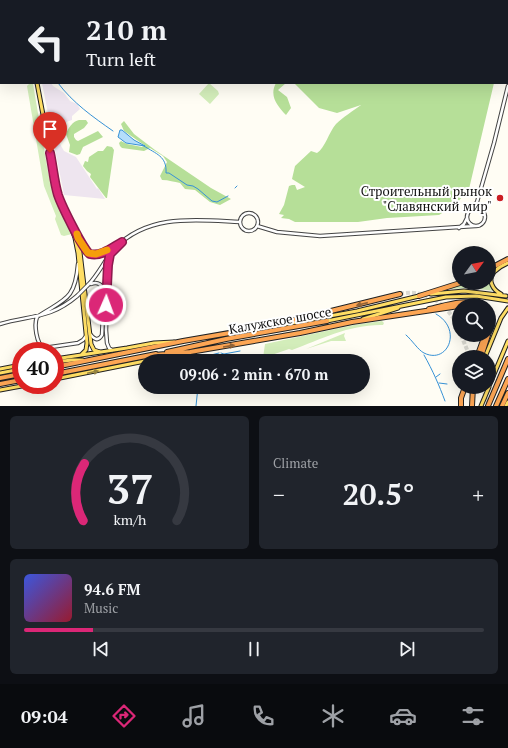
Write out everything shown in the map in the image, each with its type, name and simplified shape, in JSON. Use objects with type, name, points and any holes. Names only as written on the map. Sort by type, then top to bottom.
[{"type":"highway","points":[[496,265],[508,259]]},
{"type":"highway","points":[[418,296],[452,285]]},
{"type":"highway","points":[[270,326],[400,294]]},
{"type":"highway","points":[[404,314],[452,304]]},
{"type":"highway","points":[[154,354],[190,352],[294,335],[352,322],[452,307]]},
{"type":"highway","name":"Калужское шоссе","points":[[154,354],[226,339],[327,321]]},
{"type":"highway","name":"Калужское шоссе","points":[[64,365],[183,341],[270,326]]},
{"type":"highway","name":"Калужское шоссе","points":[[64,372],[138,357]]},
{"type":"highway","points":[[488,406],[508,359]]},
{"type":"highway","points":[[0,378],[12,376]]},
{"type":"highway","points":[[496,406],[508,379]]},
{"type":"highway","points":[[0,384],[12,382]]},
{"type":"highway","points":[[502,406],[508,393]]},
{"type":"highway","points":[[461,406],[462,394]]},
{"type":"highway","points":[[472,406],[473,394]]},
{"type":"main road","points":[[37,84],[57,189],[75,238],[87,347],[81,355]]},
{"type":"main road","points":[[66,212],[78,238],[82,259],[92,346],[96,351],[100,352]]},
{"type":"main road","points":[[507,296],[495,290],[492,286],[491,279],[494,272],[508,263]]},
{"type":"main road","name":"Калужское шоссе","points":[[270,326],[357,311],[418,296],[445,292],[464,291],[507,296]]},
{"type":"main road","name":"Калужское шоссе","points":[[327,321],[446,296],[483,296],[508,301]]},
{"type":"main road","points":[[352,322],[419,301]]},
{"type":"main road","points":[[488,350],[501,318],[508,308]]},
{"type":"main road","points":[[64,358],[154,343],[183,341]]},
{"type":"main road","points":[[496,370],[508,341]]},
{"type":"main road","points":[[180,354],[190,352]]},
{"type":"main road","points":[[64,361],[87,360]]},
{"type":"main road","points":[[64,377],[138,363]]},
{"type":"main road","points":[[0,369],[12,367]]},
{"type":"main road","points":[[0,373],[12,371]]},
{"type":"main road","points":[[0,390],[12,388]]},
{"type":"main road","points":[[480,406],[485,394]]},
{"type":"main road","points":[[506,406],[508,402]]},
{"type":"street","points":[[458,228],[464,224],[467,216],[477,202],[508,86]]},
{"type":"street","points":[[257,226],[277,232],[320,236],[458,228],[475,226],[481,224],[484,220],[484,215],[477,202]]},
{"type":"street","points":[[472,210],[477,209],[481,211]]},
{"type":"street","points":[[240,222],[244,215],[247,213],[252,213],[257,217],[257,226]]},
{"type":"street","points":[[467,216],[469,223],[475,226]]},
{"type":"street","points":[[78,238],[86,252],[92,254],[105,251],[122,242],[139,230],[162,222],[187,220],[240,222]]},
{"type":"street","points":[[240,222],[242,226],[248,230],[252,230],[257,226]]},
{"type":"street","points":[[1,323],[37,317],[58,310],[88,286],[110,254],[122,242]]},
{"type":"street","points":[[110,254],[108,268],[106,330],[108,346],[111,350],[115,350]]},
{"type":"street","points":[[78,260],[76,280],[71,294],[37,317],[36,323],[39,344],[44,348],[78,343],[86,336]]},
{"type":"street","points":[[88,286],[98,283],[102,286],[104,291],[102,335],[99,339],[96,339],[93,338],[90,333]]},
{"type":"shaded area","points":[[42,84],[52,84],[64,93],[70,101],[77,104],[80,109],[72,116],[72,120],[66,122],[66,128],[61,131],[60,144],[64,151],[76,157],[105,199],[64,195]]},
{"type":"green space","points":[[29,84],[33,84],[48,172],[54,195],[72,234],[64,236],[61,235],[55,219],[56,216],[44,186],[27,86]]},
{"type":"green space","points":[[208,84],[210,84],[218,91],[219,94],[210,104],[199,94]]},
{"type":"green space","points":[[276,84],[285,84],[278,90],[287,97],[291,108],[286,115],[275,100],[273,92]]},
{"type":"green space","points":[[295,84],[494,84],[469,189],[456,204],[439,215],[387,218],[358,222],[295,222],[289,219],[281,218],[284,215],[279,214],[284,205],[289,186],[295,185],[297,190],[305,187],[292,179],[295,166],[311,151],[317,153],[320,151],[336,124],[361,105],[337,113],[319,108]]},
{"type":"green space","points":[[79,120],[86,120],[88,123],[84,128],[74,134],[76,140],[78,141],[98,131],[103,137],[83,147],[80,154],[77,155],[69,152],[70,145],[66,134],[71,125]]},
{"type":"green space","points":[[124,121],[134,134],[155,150],[211,188],[231,199],[220,205],[210,202],[195,190],[185,189],[180,183],[162,180],[160,176],[167,162],[163,156],[150,148],[144,151],[122,148],[120,146],[119,143],[121,141],[127,144],[142,147],[144,145],[124,131],[121,124]]},
{"type":"green space","points":[[107,146],[112,147],[114,150],[106,198],[90,177],[91,174],[83,166],[85,161],[88,162],[89,157],[98,151],[103,151]]},
{"type":"green space","points":[[55,155],[62,195],[60,192],[53,156]]},
{"type":"green space","points":[[382,321],[384,323],[383,325],[371,325],[348,330],[292,350],[289,349],[275,354],[264,354],[265,344],[354,325]]},
{"type":"green space","points":[[345,333],[344,336],[346,341],[331,341],[306,349]]},
{"type":"water","points":[[120,130],[145,146],[126,143],[118,137]]},
{"type":"waterway","points":[[59,84],[77,103],[113,131]]},
{"type":"waterway","points":[[144,146],[163,159],[166,167],[166,173],[169,173],[187,185],[198,189],[212,201],[217,202],[228,196]]},
{"type":"waterway","points":[[406,335],[424,353],[433,355],[440,354],[449,344],[450,336],[449,328],[444,320],[436,314]]},
{"type":"waterway","points":[[221,353],[224,354],[240,351]]},
{"type":"waterway","points":[[215,354],[219,353]]},
{"type":"waterway","points":[[424,355],[436,378],[445,401]]},
{"type":"waterway","points":[[436,377],[440,374]]},
{"type":"waterway","points":[[439,383],[447,384]]},
{"type":"waterway","points":[[196,406],[197,394]]},
{"type":"tunnel","points":[[400,294],[410,293],[427,296],[436,300],[452,316]]},
{"type":"tunnel","points":[[464,342],[467,350]]},
{"type":"tunnel","points":[[485,394],[489,406]]},
{"type":"slow traffic","points":[[77,234],[88,253],[98,254],[107,250]]},
{"type":"place","name":"Строительный рынок \"Славянский мир\"","points":[[500,198]]},
{"type":"route","points":[[50,153],[59,197],[86,252],[98,254],[122,242],[110,254],[106,305]]}]
